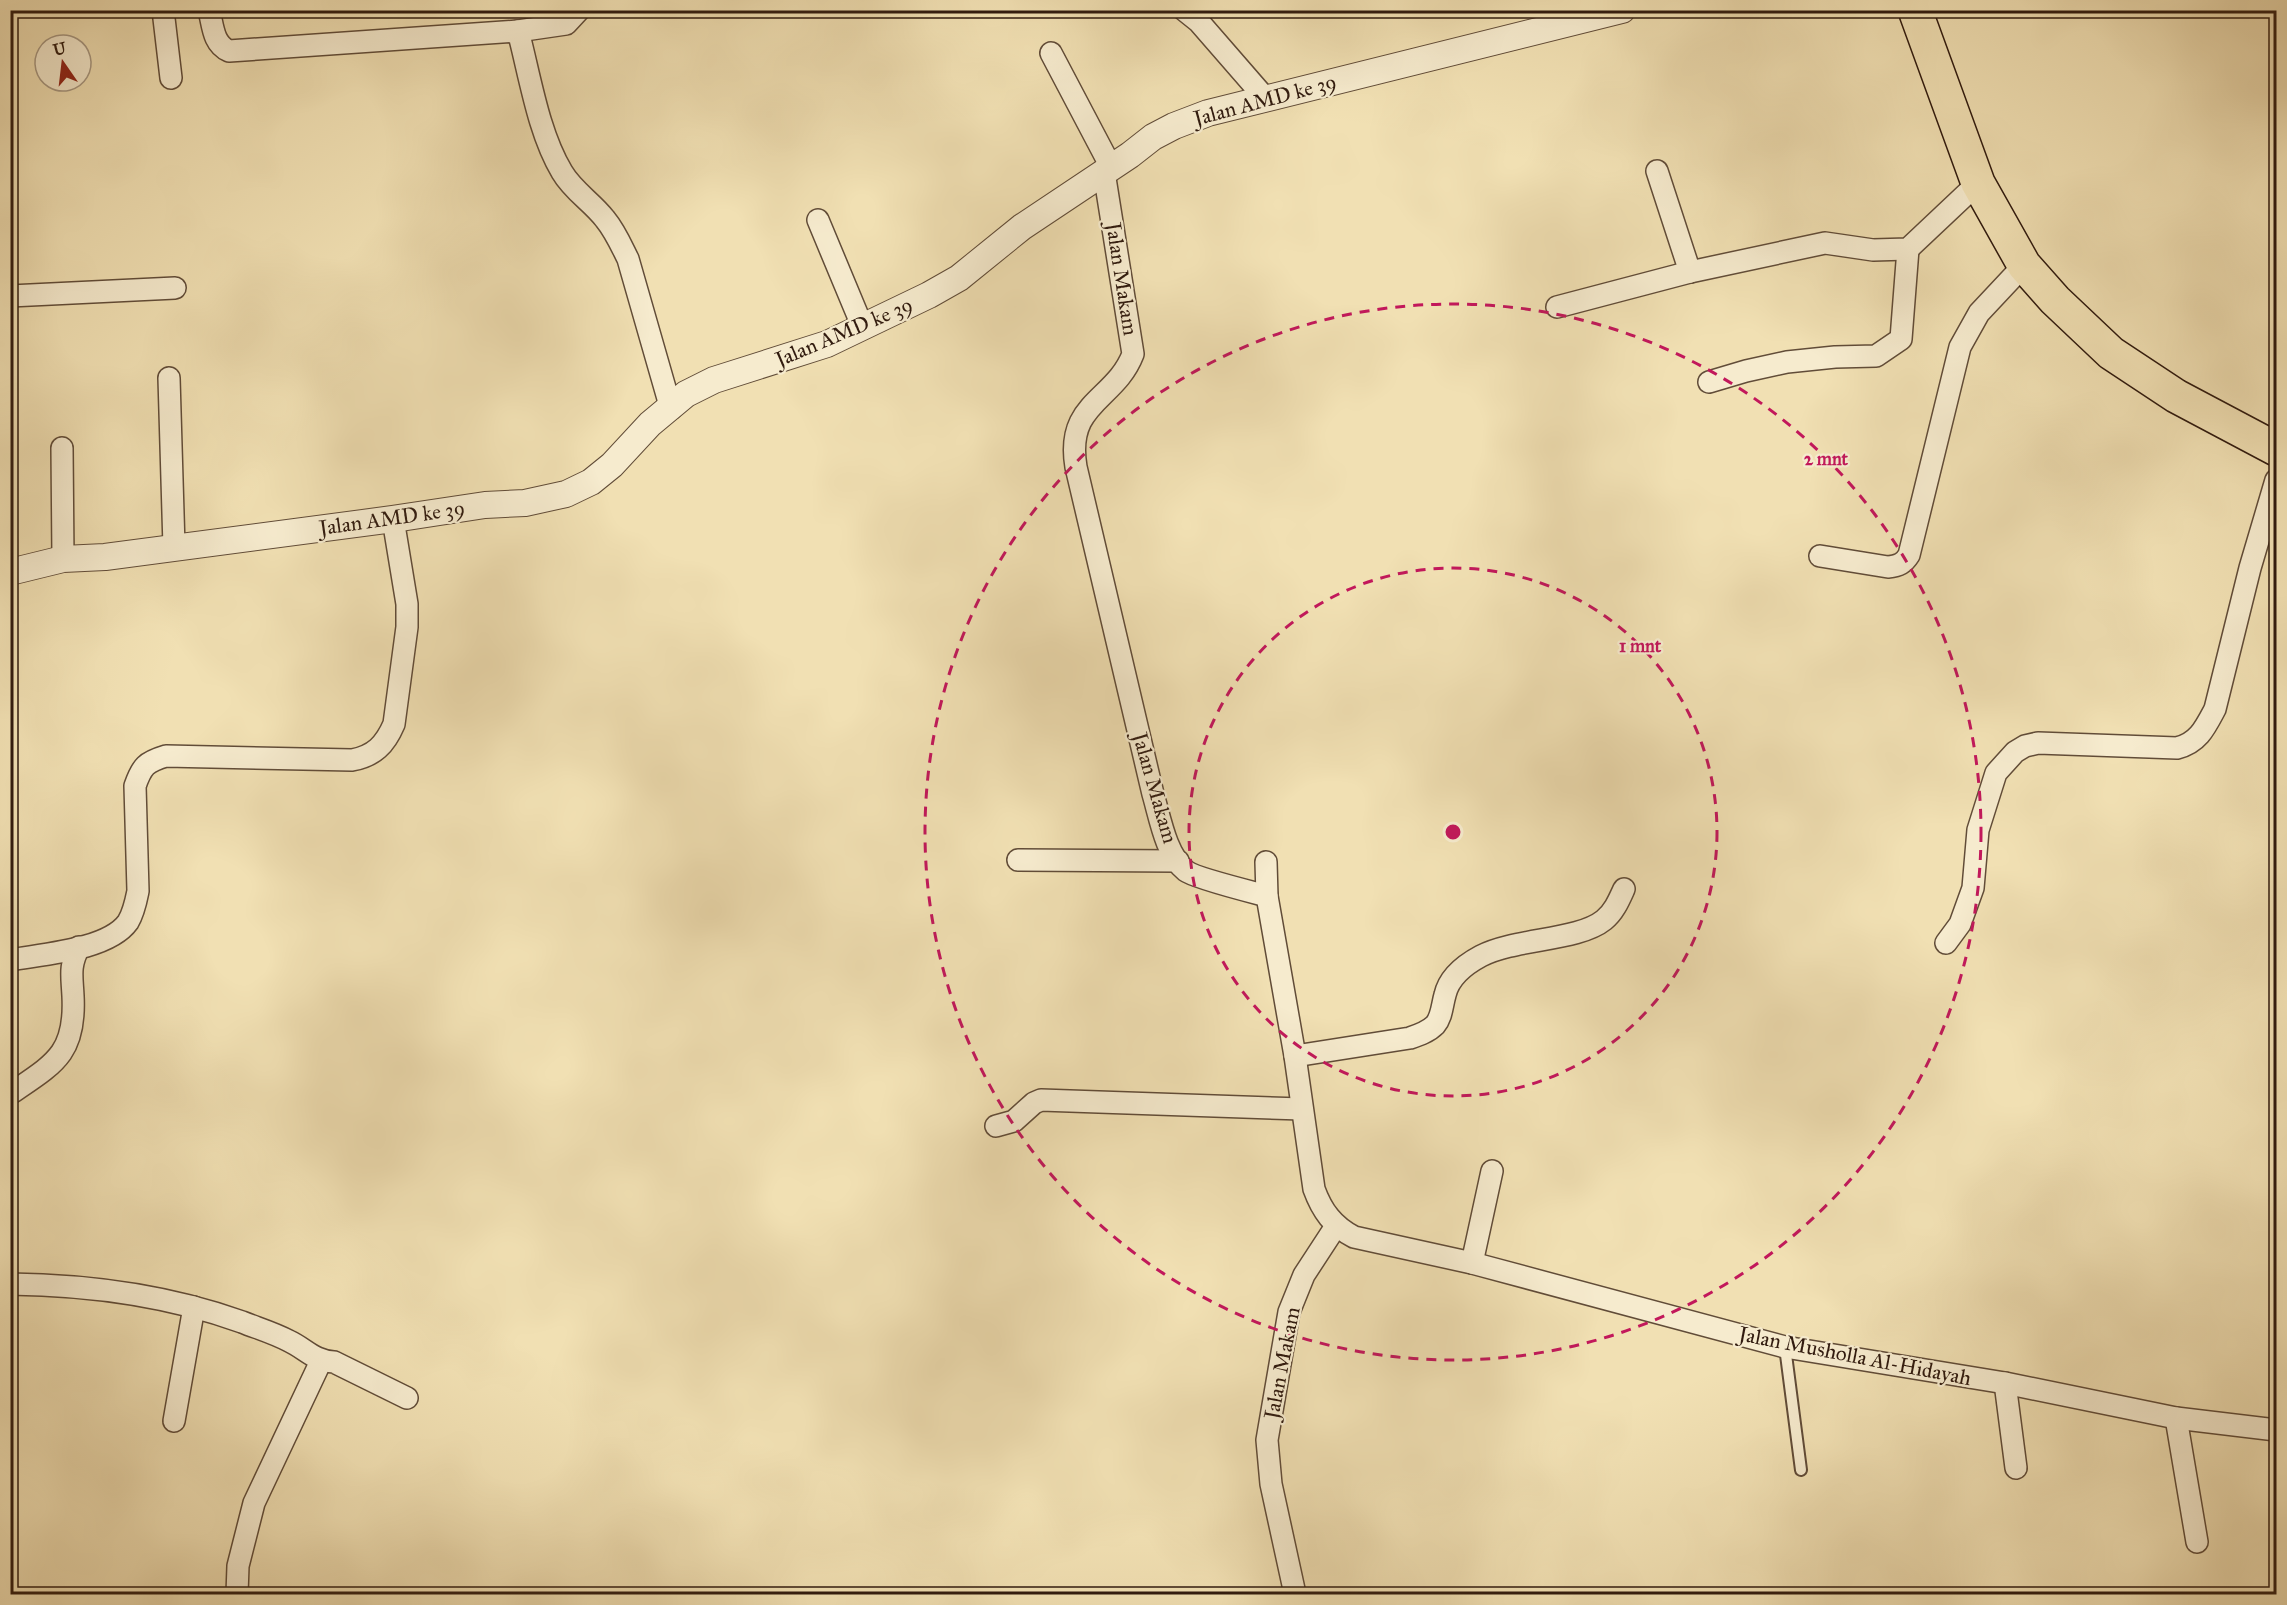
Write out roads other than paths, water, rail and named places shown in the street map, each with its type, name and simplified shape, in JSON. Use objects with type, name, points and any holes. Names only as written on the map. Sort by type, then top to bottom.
[{"type":"main road","points":[[1915,10],[1978,183],[2024,264],[2055,300],[2111,353],[2176,396],[2277,450]]},
{"type":"street","points":[[163,10],[171,78]]},
{"type":"street","points":[[209,10],[216,41],[221,48],[229,51],[518,31],[566,24],[579,10]]},
{"type":"street","points":[[1184,10],[1198,22],[1266,99]]},
{"type":"street","name":"Jalan AMD ke 39","points":[[10,572],[63,559],[105,557],[485,505],[525,504],[566,494],[591,482],[612,465],[650,424],[671,409],[686,394],[714,380],[827,344],[959,278],[1022,227],[1153,137],[1174,126],[1208,113],[1622,10]]},
{"type":"street","points":[[518,31],[553,156],[574,188],[606,219],[618,237],[628,259],[671,409]]},
{"type":"street","name":"Jalan Makam","points":[[1051,53],[1108,169],[1133,354],[1130,364],[1090,407],[1081,421],[1074,435],[1073,449],[1154,794],[1169,845],[1187,872],[1267,896]]},
{"type":"street","points":[[1657,171],[1690,272]]},
{"type":"street","points":[[1557,307],[1690,272],[1825,243],[1873,250],[1908,249],[1978,183]]},
{"type":"street","points":[[818,220],[863,328]]},
{"type":"street","points":[[1710,382],[1746,370],[1787,362],[1876,356],[1901,339],[1908,249]]},
{"type":"street","points":[[1820,556],[1888,567],[1904,562],[1909,555],[1960,346],[1979,313],[2024,264]]},
{"type":"street","points":[[10,296],[175,288]]},
{"type":"street","points":[[169,378],[174,547]]},
{"type":"street","points":[[62,448],[63,559]]},
{"type":"street","points":[[1946,943],[1960,924],[1973,888],[1978,830],[1996,773],[2015,752],[2025,746],[2038,743],[2176,748],[2196,741],[2215,709],[2250,568],[2277,480]]},
{"type":"street","points":[[10,960],[100,942],[117,933],[127,922],[134,908],[138,891],[135,786],[140,771],[150,761],[166,756],[352,759],[365,757],[377,751],[388,739],[394,724],[407,627],[406,604],[393,519]]},
{"type":"street","points":[[1018,860],[1178,861]]},
{"type":"street","points":[[1266,862],[1267,896],[1295,1056],[1314,1189],[1323,1210],[1336,1226]]},
{"type":"street","points":[[1295,1056],[1410,1038],[1424,1033],[1435,1025],[1440,1017],[1448,985],[1466,965],[1513,944],[1578,932],[1592,927],[1604,921],[1611,913],[1624,889]]},
{"type":"street","points":[[10,1095],[42,1072],[66,1047],[73,1029],[71,962],[79,947]]},
{"type":"street","points":[[996,1126],[1014,1121],[1034,1103],[1041,1100],[1302,1109]]},
{"type":"street","points":[[1472,1263],[1492,1171]]},
{"type":"street","name":"Jalan Makam","points":[[1295,1594],[1271,1484],[1267,1440],[1289,1312],[1304,1275],[1336,1226]]},
{"type":"street","name":"Jalan Musholla Al-Hidayah","points":[[1336,1226],[1354,1237],[1472,1263],[1785,1347],[2005,1383],[2176,1418],[2277,1430]]},
{"type":"street","points":[[10,1284],[110,1290],[194,1307],[242,1322],[289,1341],[321,1361],[334,1362],[407,1398]]},
{"type":"street","points":[[174,1420],[194,1307]]},
{"type":"street","points":[[237,1594],[238,1566],[254,1503],[321,1361]]},
{"type":"street","points":[[2005,1383],[2016,1468]]},
{"type":"street","points":[[2176,1418],[2197,1542]]},
{"type":"lane","points":[[1785,1347],[1801,1470]]}]
